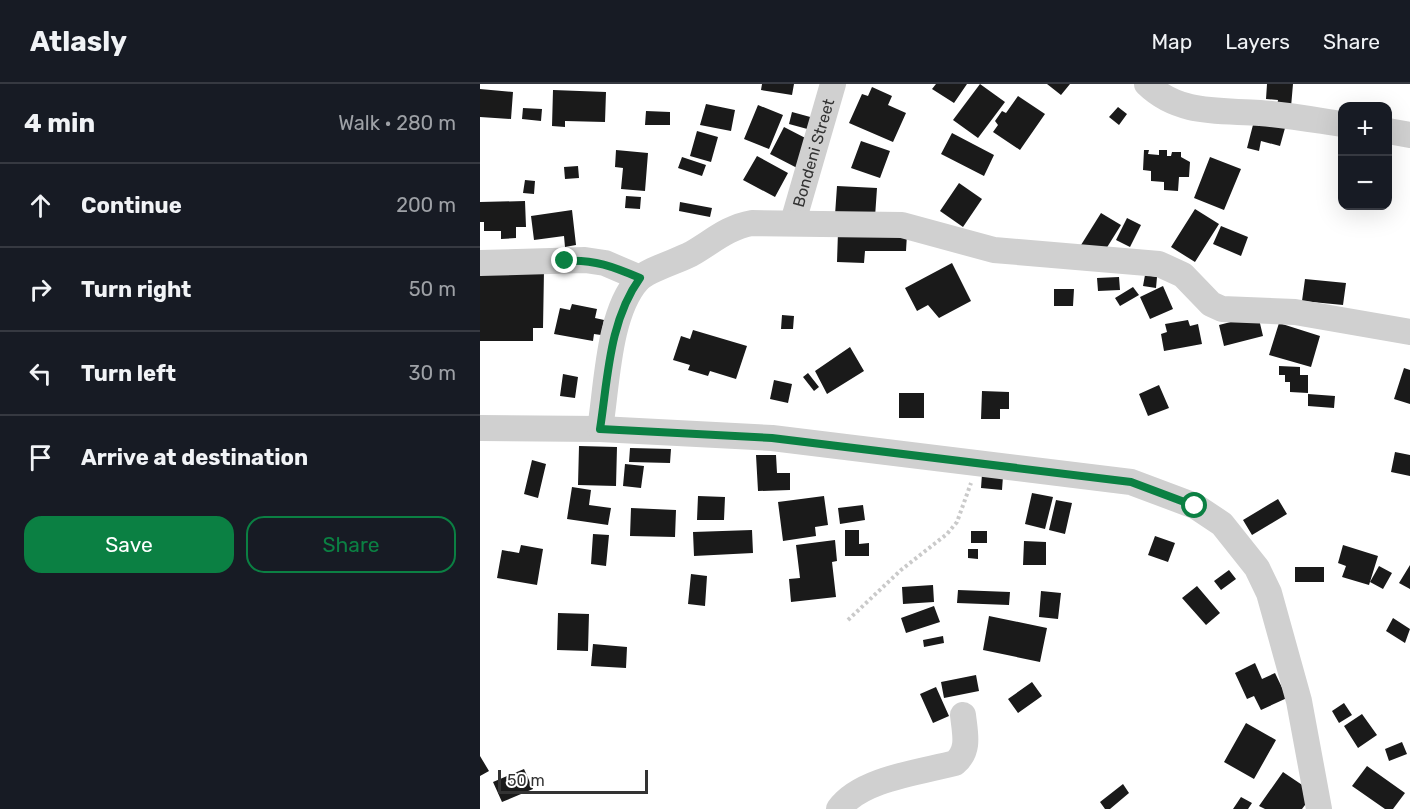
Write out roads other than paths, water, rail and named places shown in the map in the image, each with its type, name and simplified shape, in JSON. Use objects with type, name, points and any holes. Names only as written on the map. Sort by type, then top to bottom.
[{"type":"street","name":"Bondeni Street","points":[[793,222],[833,84]]},
{"type":"street","points":[[1147,84],[1164,97],[1190,108],[1260,113],[1338,123]]},
{"type":"street","points":[[1392,132],[1410,135]]},
{"type":"street","points":[[600,429],[617,322],[626,297],[640,278],[693,253],[731,228],[752,223],[902,225],[994,250],[1159,264],[1183,275],[1211,304],[1222,309],[1295,312],[1410,332]]},
{"type":"street","points":[[480,262],[585,260],[605,263],[640,278]]},
{"type":"street","points":[[480,428],[600,429],[772,438],[1131,482],[1195,506],[1222,524],[1257,567],[1269,593],[1299,701],[1319,809]]},
{"type":"street","points":[[839,809],[853,795],[874,784],[955,763],[964,756],[966,746],[963,715]]}]
